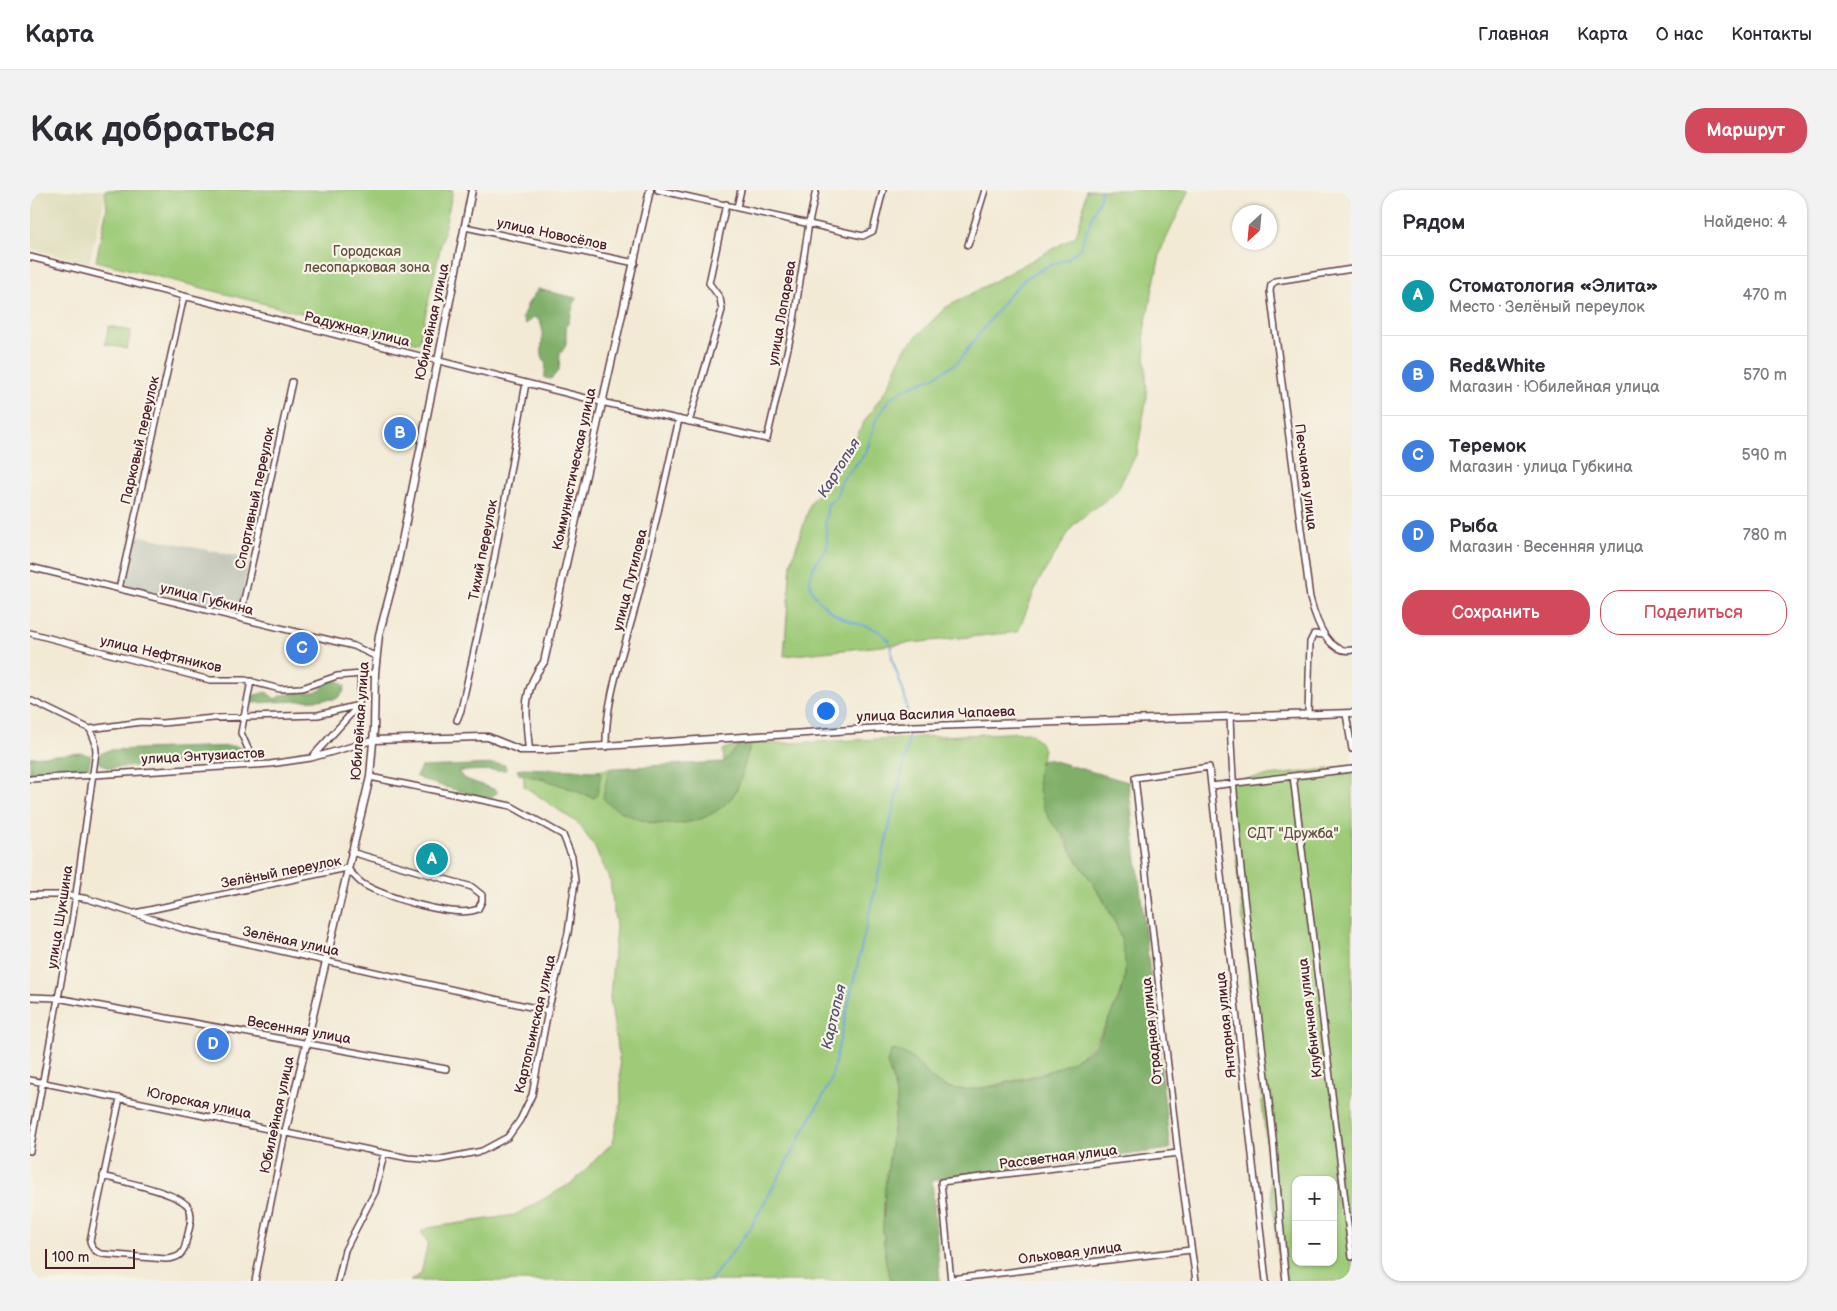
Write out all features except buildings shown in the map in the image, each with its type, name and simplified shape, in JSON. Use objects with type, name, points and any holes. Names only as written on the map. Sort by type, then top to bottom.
[{"type":"street","name":"Юбилейная улица","points":[[255,1281],[285,1133],[370,777],[374,740],[375,673],[380,635],[396,571],[472,190]]},
{"type":"street","name":"Коммунистическая улица","points":[[529,750],[526,701],[528,686],[544,662],[650,190]]},
{"type":"street","points":[[658,190],[737,206],[863,236],[871,233],[875,226],[883,190]]},
{"type":"street","points":[[737,206],[741,190]]},
{"type":"street","name":"улица Лопарева","points":[[767,439],[793,326],[816,190]]},
{"type":"street","points":[[968,245],[985,190]]},
{"type":"street","points":[[689,422],[722,310],[720,298],[709,283],[726,204]]},
{"type":"street","name":"улица Новосёлов","points":[[465,227],[635,262]]},
{"type":"street","name":"Радужная улица","points":[[30,257],[601,402],[767,439]]},
{"type":"street","name":"Песчаная улица","points":[[1350,651],[1336,647],[1326,636],[1318,621],[1310,598],[1270,291],[1271,285],[1276,281],[1352,270]]},
{"type":"street","name":"Парковый переулок","points":[[119,589],[184,296]]},
{"type":"street","name":"Спортивный переулок","points":[[240,618],[292,382]]},
{"type":"street","name":"Тихий переулок","points":[[457,720],[462,710],[494,560],[526,383]]},
{"type":"street","name":"улица Путилова","points":[[606,746],[606,734],[613,692],[637,601],[679,419]]},
{"type":"street","name":"улица Губкина","points":[[30,567],[361,648],[377,657]]},
{"type":"street","name":"улица Нефтяников","points":[[30,633],[210,680],[251,681],[280,690],[290,690],[328,677],[375,673]]},
{"type":"street","points":[[1308,714],[1310,642],[1314,634],[1321,633],[1326,636]]},
{"type":"street","points":[[311,758],[358,705],[360,674]]},
{"type":"street","points":[[251,681],[242,738],[250,753],[253,765]]},
{"type":"street","points":[[30,700],[90,730],[141,722],[318,715],[358,705]]},
{"type":"street","points":[[1349,713],[1352,749]]},
{"type":"street","name":"улица Василия Чапаева","points":[[374,740],[481,736],[520,750],[529,750],[898,727],[1349,713]]},
{"type":"street","points":[[1230,716],[1232,783],[1250,959],[1270,1111],[1286,1281]]},
{"type":"street","name":"улица Шукшина","points":[[30,1151],[44,1083],[57,998],[76,896],[93,774],[95,741],[90,730]]},
{"type":"street","name":"улица Энтузиастов","points":[[30,780],[93,774],[253,765],[311,758],[374,740]]},
{"type":"street","name":"Янтарная улица","points":[[1135,778],[1209,767],[1266,1281]]},
{"type":"street","points":[[1211,786],[1352,769]]},
{"type":"street","name":"Клубничная улица","points":[[1293,776],[1352,1257]]},
{"type":"street","name":"Картопьинская улица","points":[[370,777],[511,806],[564,835],[572,857],[575,880],[568,933],[548,1011],[532,1096],[525,1112],[508,1137],[482,1151],[452,1158],[421,1160],[394,1156]]},
{"type":"street","name":"Отрадная улица","points":[[1135,778],[1178,1154],[1196,1281]]},
{"type":"street","name":"Зелёный переулок","points":[[135,913],[347,868],[370,888],[408,900],[454,911],[468,912],[478,909],[482,901],[482,895],[472,887],[351,852]]},
{"type":"street","name":"Зелёная улица","points":[[30,895],[76,896],[187,930],[548,1011]]},
{"type":"street","name":"Весенняя улица","points":[[30,997],[57,998],[446,1069]]},
{"type":"street","name":"Югорская улица","points":[[30,1080],[394,1156]]},
{"type":"street","points":[[103,1176],[175,1197],[189,1207],[191,1215],[185,1247],[181,1255],[176,1258],[166,1259],[112,1255],[98,1253],[92,1248],[90,1241],[103,1176],[120,1098]]},
{"type":"street","points":[[338,1281],[345,1250],[375,1192],[384,1154]]},
{"type":"street","name":"Рассветная улица","points":[[951,1280],[940,1182],[1178,1154]]},
{"type":"street","name":"Ольховая улица","points":[[951,1280],[1191,1250]]},
{"type":"shaded area","points":[[30,190],[104,190],[105,198],[89,263],[30,248]]},
{"type":"shaded area","points":[[136,535],[250,559],[238,612],[125,585]]},
{"type":"green space","name":"Городская лесопарковая зона","points":[[105,190],[453,190],[419,343],[96,261],[107,207]]},
{"type":"green space","points":[[1086,190],[1189,190],[1161,250],[1144,331],[1147,396],[1137,453],[1116,492],[1074,524],[1038,582],[1018,632],[784,656],[791,563],[811,502],[844,461],[864,422],[888,387],[905,348],[945,308],[1076,236],[1083,211]]},
{"type":"green space","points":[[538,289],[576,298],[566,329],[566,345],[560,354],[559,370],[551,379],[545,378],[546,365],[542,355],[541,324],[534,317],[526,324],[522,318],[527,305]]},
{"type":"green space","points":[[109,326],[131,331],[127,349],[105,344]]},
{"type":"green space","points":[[331,681],[339,681],[345,686],[343,693],[336,699],[252,703],[250,701],[252,696],[266,692],[275,699],[286,694],[321,690],[325,684]]},
{"type":"green space","points":[[1029,732],[1044,749],[1039,765],[1057,829],[1090,878],[1113,918],[1123,943],[1126,970],[1124,984],[1104,1028],[1086,1052],[1063,1066],[1034,1076],[980,1088],[954,1089],[932,1080],[897,1051],[891,1051],[887,1063],[897,1101],[885,1188],[883,1230],[886,1264],[892,1281],[410,1281],[421,1274],[428,1242],[421,1232],[428,1228],[515,1215],[572,1183],[612,1143],[621,1103],[620,1066],[610,998],[616,927],[610,880],[595,848],[579,824],[524,786],[524,775],[560,784],[594,798],[601,772],[598,771],[612,768],[608,772],[628,815],[654,824],[705,817],[724,805],[737,789],[750,747],[740,744],[724,762],[723,750],[747,740],[770,744]]},
{"type":"green space","points":[[751,743],[736,791],[721,808],[709,816],[680,824],[650,822],[622,812],[603,798],[608,772],[612,768],[724,762],[740,744]]},
{"type":"green space","points":[[236,746],[247,751],[249,757],[247,760],[108,768],[99,762],[100,754],[109,750]]},
{"type":"green space","points":[[82,753],[91,756],[88,769],[30,775],[30,757]]},
{"type":"green space","points":[[1047,759],[1128,782],[1170,1149],[932,1180],[940,1281],[892,1281],[886,1264],[883,1230],[885,1188],[897,1101],[887,1063],[891,1051],[907,1055],[932,1078],[946,1087],[960,1089],[978,1088],[1042,1074],[1078,1058],[1095,1045],[1105,1028],[1123,984],[1125,965],[1122,945],[1108,908],[1074,856],[1066,838],[1054,826],[1043,805],[1038,773],[1042,760]]},
{"type":"green space","points":[[505,765],[506,770],[458,771],[463,778],[498,792],[490,798],[439,785],[416,776],[421,767]]},
{"type":"green space","name":"СДТ \"Дружба\"","points":[[1352,766],[1352,1281],[1281,1281],[1228,781]]},
{"type":"green space","points":[[522,768],[598,771],[601,774],[597,794],[594,798],[544,779],[519,774],[517,770]]},
{"type":"waterway","name":"Картопья","points":[[907,721],[905,697],[888,640],[877,630],[844,619],[833,613],[813,592],[810,576],[819,558],[828,547],[825,522],[828,504],[836,497],[842,480],[866,453],[876,420],[889,399],[904,389],[932,378],[957,363],[1010,294],[1026,278],[1046,267],[1068,259],[1080,248],[1101,190]]},
{"type":"waterway","name":"Картопья","points":[[710,1281],[750,1229],[830,1083],[907,750],[909,730]]},
{"type":"place","name":"Red&White","points":[[400,433]]},
{"type":"place","name":"Теремок","points":[[302,648]]},
{"type":"place","name":"Стоматология «Элита»","points":[[432,859]]},
{"type":"place","name":"Рыба","points":[[213,1044]]}]
